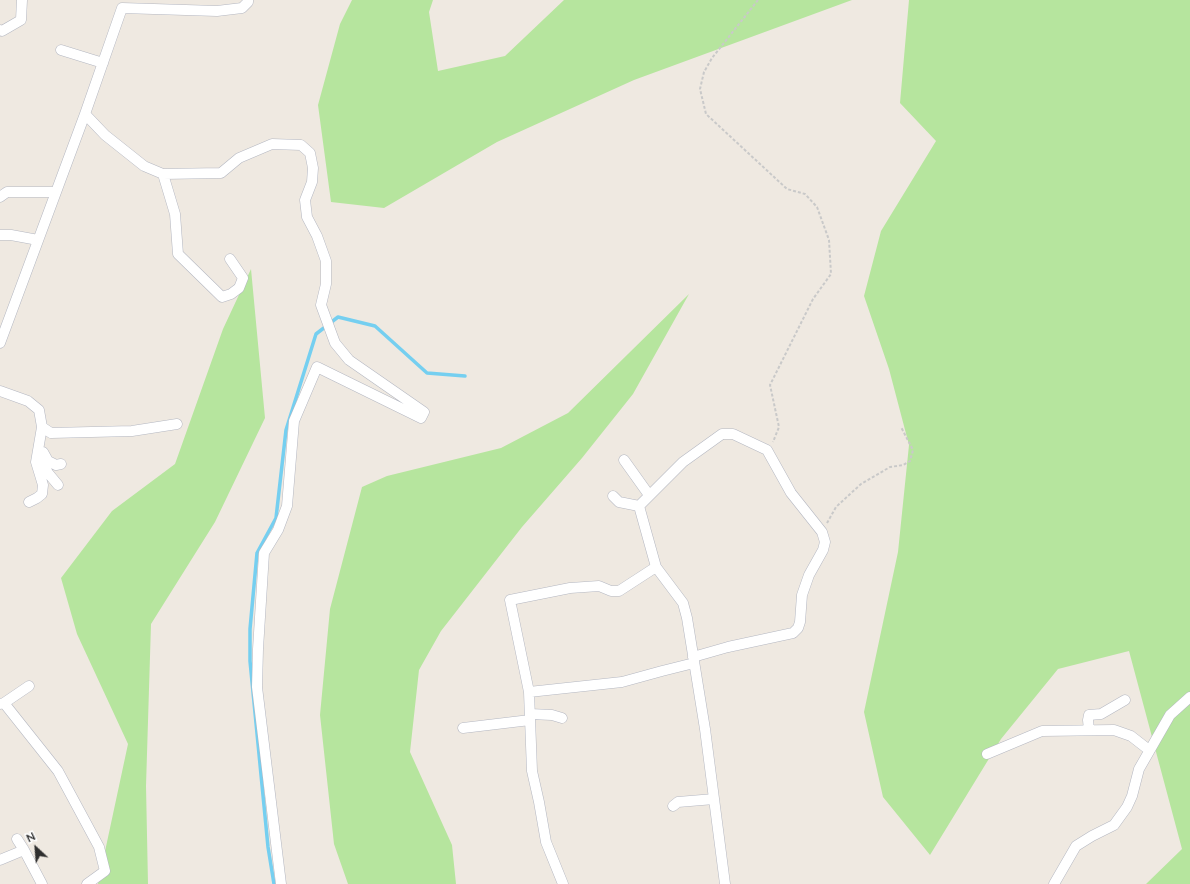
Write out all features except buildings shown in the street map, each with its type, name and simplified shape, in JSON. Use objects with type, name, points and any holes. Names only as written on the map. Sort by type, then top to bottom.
[{"type":"street","points":[[0,30],[2,31],[21,20],[22,0]]},
{"type":"street","points":[[0,343],[85,114],[103,63],[120,4],[217,11],[242,8],[248,0]]},
{"type":"street","points":[[61,50],[103,63]]},
{"type":"street","points":[[85,114],[104,135],[144,166],[163,174],[221,173],[239,158],[272,144],[301,145],[310,153],[312,182],[305,200],[308,217],[326,260],[326,284],[321,305],[335,342],[349,360],[424,412],[421,418],[317,367],[294,421],[287,506],[278,530],[264,554],[258,649],[257,687],[281,884]]},
{"type":"street","points":[[163,174],[175,214],[178,254],[222,297],[231,294],[239,288],[243,278],[230,259]]},
{"type":"street","points":[[0,197],[6,192],[56,192]]},
{"type":"street","points":[[0,235],[11,235],[38,240]]},
{"type":"street","points":[[0,391],[28,400],[39,410],[42,427],[36,462],[43,485],[42,494],[29,502]]},
{"type":"street","points":[[42,427],[51,433],[124,431],[177,424]]},
{"type":"street","points":[[529,692],[622,682],[662,671],[728,647],[793,633],[798,628],[800,622],[802,595],[809,575],[823,550],[825,542],[822,532],[791,492],[767,450],[733,434],[722,434],[683,462],[639,506]]},
{"type":"street","points":[[38,449],[48,461],[56,465],[62,464]]},
{"type":"street","points":[[38,449],[48,473],[58,485]]},
{"type":"street","points":[[624,460],[649,495]]},
{"type":"street","points":[[613,496],[619,502],[639,506]]},
{"type":"street","points":[[639,506],[656,567],[683,603],[688,618],[725,884]]},
{"type":"street","points":[[563,884],[546,842],[532,771],[529,692],[510,600],[570,588],[599,586],[612,591],[619,591],[656,567]]},
{"type":"street","points":[[29,686],[2,703],[58,771],[99,847],[105,871],[87,884]]},
{"type":"street","points":[[1054,884],[1076,846],[1114,825],[1123,813],[1132,796],[1139,769],[1170,714],[1190,697]]},
{"type":"street","points":[[1089,730],[1088,720],[1090,715],[1101,714],[1125,700]]},
{"type":"street","points":[[463,728],[530,717],[552,715],[562,718]]},
{"type":"street","points":[[987,754],[1042,731],[1114,730],[1131,736],[1150,750]]},
{"type":"street","points":[[673,806],[678,802],[714,799]]},
{"type":"street","points":[[17,839],[42,884]]},
{"type":"street","points":[[0,860],[24,850]]},
{"type":"path","points":[[758,0],[712,58],[704,72],[700,89],[706,114],[787,189],[805,194],[817,207],[829,240],[831,274],[813,299],[770,385],[780,427],[767,450]]},
{"type":"path","points":[[822,532],[836,507],[861,484],[890,468],[910,461],[913,450],[901,427]]},
{"type":"green space","points":[[352,0],[433,0],[429,12],[438,71],[505,56],[564,0],[852,0],[634,80],[497,142],[384,208],[331,202],[318,105],[340,24]]},
{"type":"green space","points":[[909,0],[1190,0],[1190,884],[1146,884],[1182,849],[1129,651],[1058,669],[1001,739],[930,855],[883,797],[864,712],[898,552],[909,445],[889,369],[864,296],[881,231],[936,141],[900,103]]},
{"type":"green space","points":[[251,269],[265,418],[215,522],[151,624],[146,786],[148,884],[98,884],[128,744],[77,634],[61,578],[112,511],[175,464],[223,329]]},
{"type":"green space","points":[[689,294],[633,394],[582,458],[522,527],[441,631],[419,670],[410,752],[452,845],[456,884],[348,884],[334,844],[320,715],[330,609],[362,487],[387,476],[501,448],[568,413]]},
{"type":"waterway","points":[[274,884],[268,847],[250,661],[250,629],[257,553],[276,518],[286,430],[316,334],[338,317],[375,326],[427,373],[465,376]]}]
